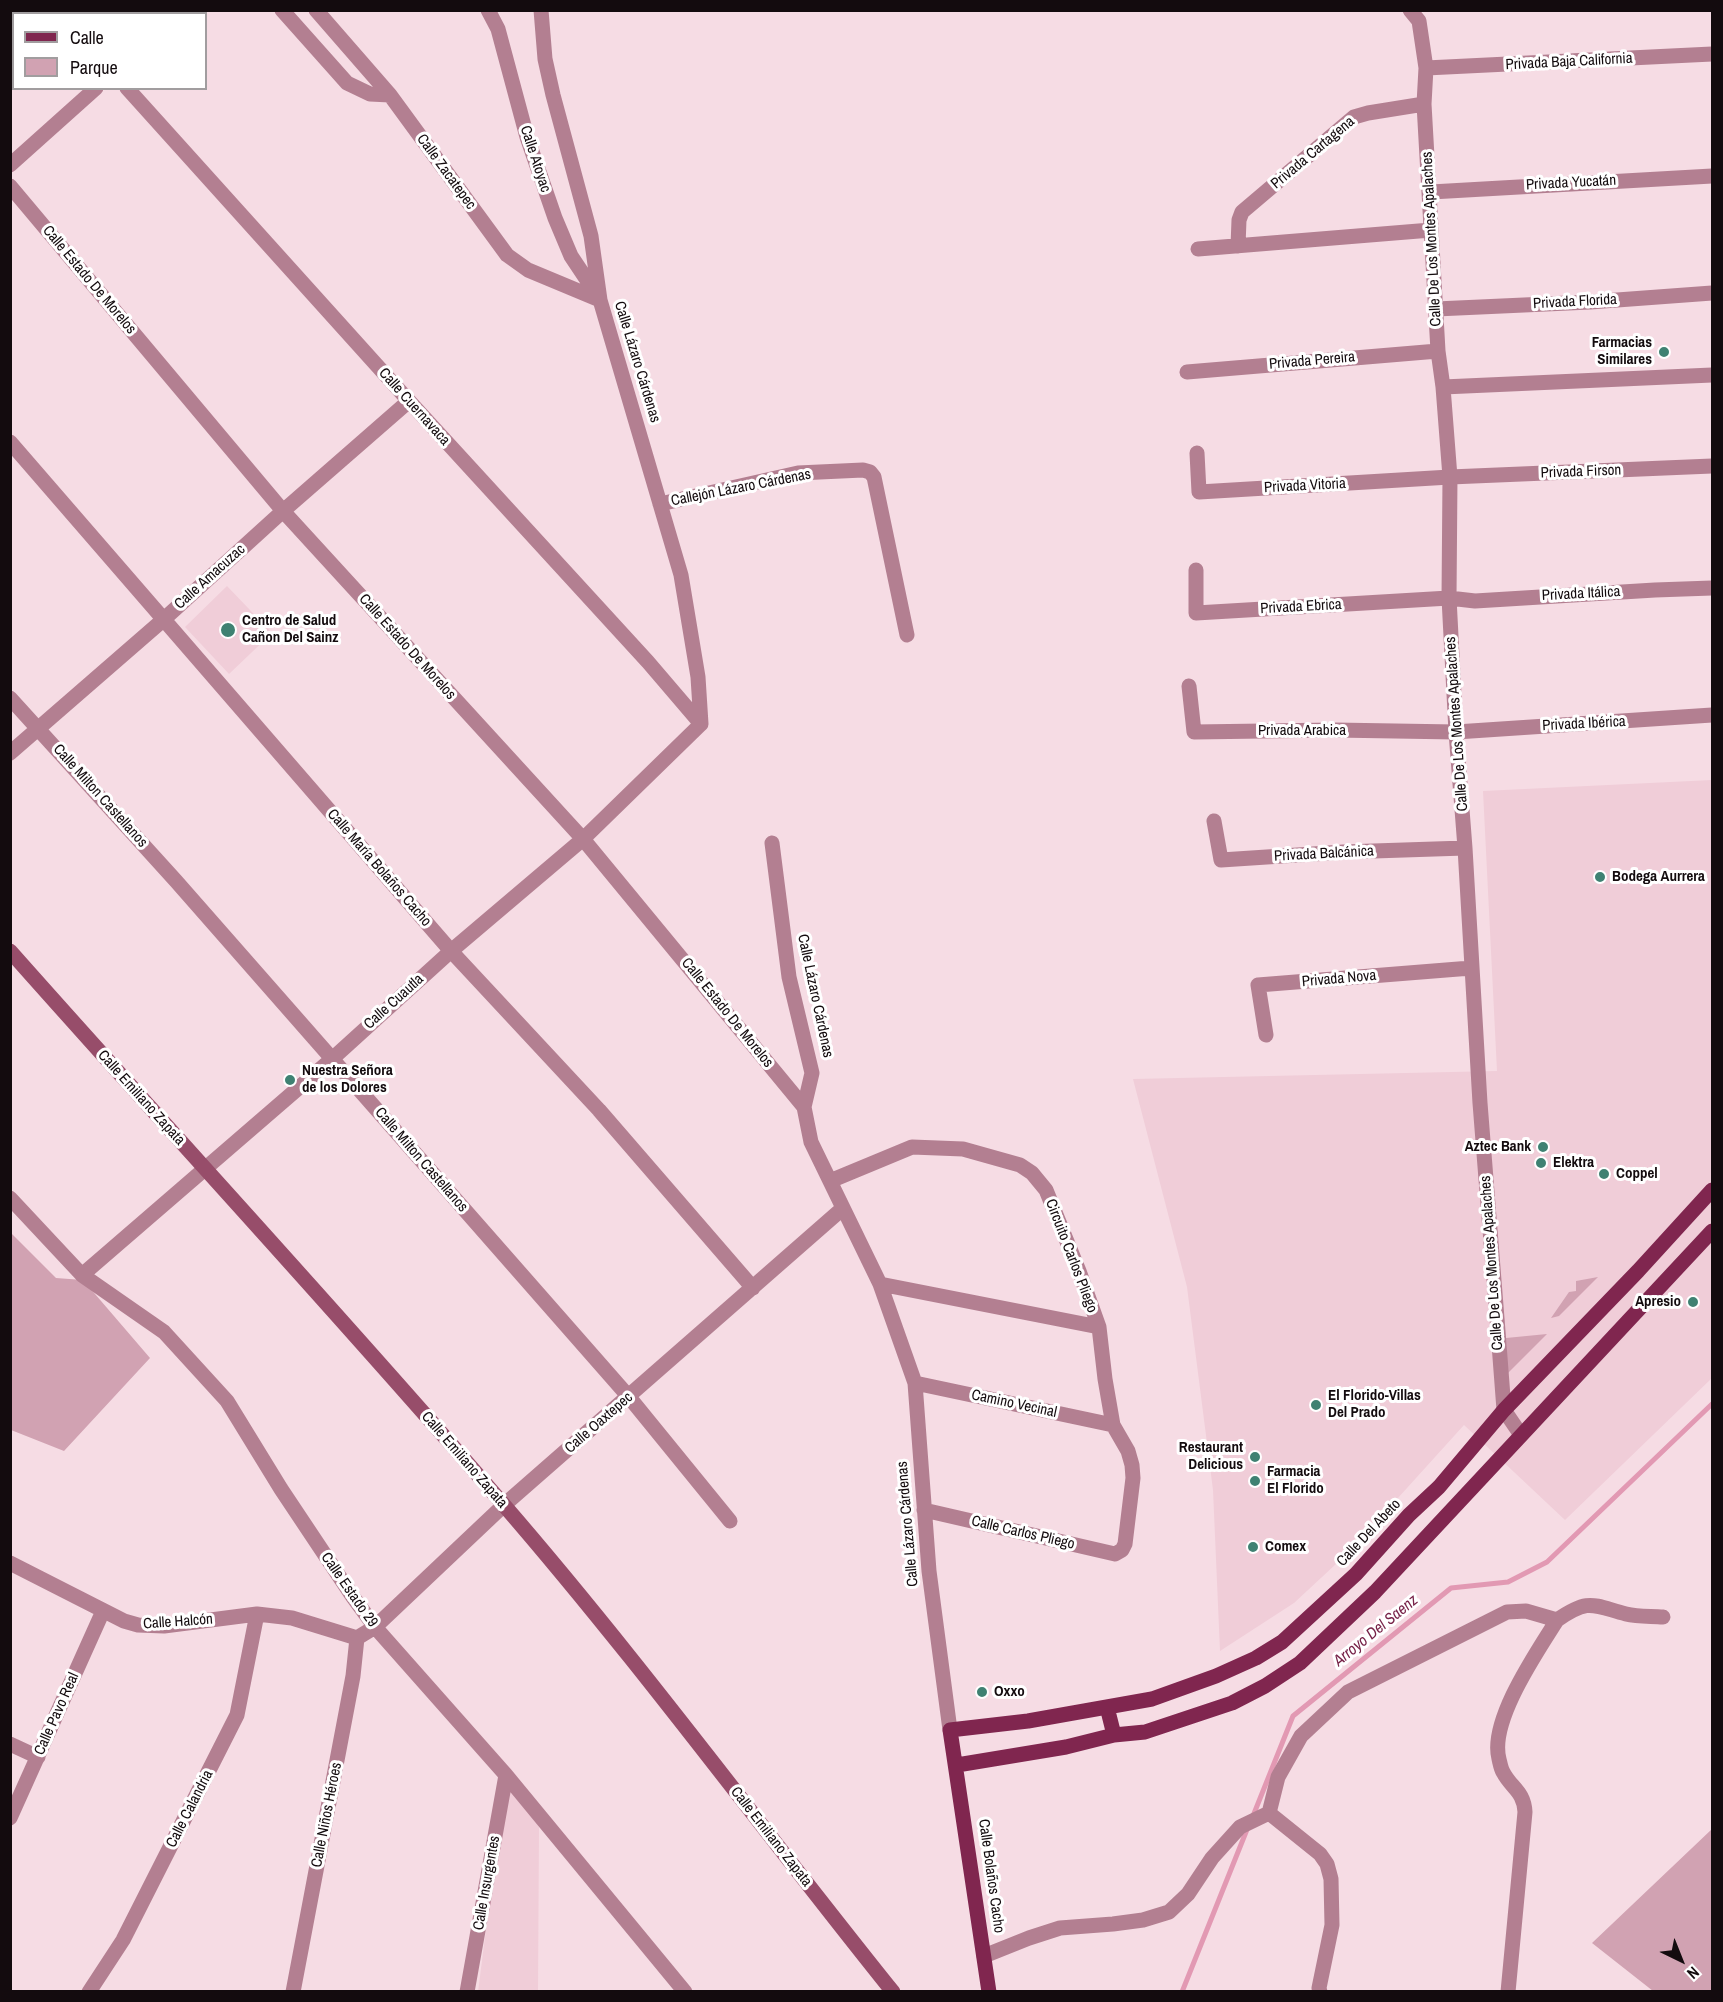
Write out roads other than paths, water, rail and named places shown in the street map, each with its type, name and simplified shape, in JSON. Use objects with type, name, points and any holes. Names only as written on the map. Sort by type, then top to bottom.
[{"type":"main road","name":"Calle Del Abeto","points":[[950,1730],[1028,1721],[1152,1699],[1181,1690],[1256,1658],[1282,1642],[1356,1574],[1409,1515],[1439,1487],[1504,1410],[1713,1190]]},
{"type":"main road","points":[[957,1765],[1145,1732],[1232,1703],[1300,1663],[1375,1592],[1713,1231]]},
{"type":"main road","points":[[1107,1707],[1114,1736]]},
{"type":"main road","name":"Calle Lázaro Cárdenas","points":[[950,1730],[957,1765]]},
{"type":"main road","name":"Calle Bolaños Cacho","points":[[957,1765],[989,1992]]},
{"type":"street","points":[[282,10],[347,83],[370,93],[390,95]]},
{"type":"street","name":"Calle Zacatepec","points":[[316,10],[390,95],[507,255],[528,270],[600,300]]},
{"type":"street","name":"Calle Atoyac","points":[[488,10],[498,28],[527,137],[555,218],[572,256],[600,300]]},
{"type":"street","name":"Calle Lázaro Cárdenas","points":[[541,10],[545,59],[552,95],[591,236],[600,300],[681,575],[698,677],[701,724]]},
{"type":"street","name":"Calle De Los Montes Apalaches","points":[[1411,11],[1419,21],[1426,68],[1424,104],[1431,192],[1438,351],[1450,477],[1449,598],[1456,732],[1504,1410],[1521,1435]]},
{"type":"street","name":"Privada Baja California","points":[[1426,68],[1713,54]]},
{"type":"street","points":[[10,165],[94,90]]},
{"type":"street","name":"Calle Cuernavaca","points":[[129,90],[648,662],[701,724]]},
{"type":"street","name":"Privada Cartagena","points":[[1238,246],[1239,220],[1242,212],[1354,117],[1424,104]]},
{"type":"street","name":"Privada Yucatán","points":[[1431,192],[1713,176]]},
{"type":"street","name":"Calle Estado De Morelos","points":[[10,186],[283,511],[583,839],[804,1107]]},
{"type":"street","points":[[1198,249],[1431,230]]},
{"type":"street","name":"Privada Florida","points":[[1436,309],[1590,302],[1713,293]]},
{"type":"street","name":"Privada Pereira","points":[[1187,372],[1438,351]]},
{"type":"street","points":[[1443,387],[1713,375]]},
{"type":"street","name":"Calle Amacuzac","points":[[10,753],[409,401]]},
{"type":"street","name":"Calle María Bolaños Cacho","points":[[10,442],[451,951],[599,1110],[753,1288]]},
{"type":"street","name":"Privada Vitoria","points":[[1197,453],[1198,492],[1450,477]]},
{"type":"street","name":"Privada Firson","points":[[1450,477],[1713,466]]},
{"type":"street","name":"Callejón Lázaro Cárdenas","points":[[660,504],[798,474],[863,470],[870,472],[874,477],[907,635]]},
{"type":"street","name":"Privada Ebrica","points":[[1196,570],[1196,613],[1449,598]]},
{"type":"street","name":"Privada Itálica","points":[[1449,598],[1475,601],[1713,588]]},
{"type":"street","name":"Privada Arabica","points":[[1190,686],[1194,732],[1334,730],[1456,732]]},
{"type":"street","name":"Calle Milton Castellanos","points":[[10,698],[39,727],[629,1397],[730,1521]]},
{"type":"street","name":"Privada Ibérica","points":[[1456,732],[1713,715]]},
{"type":"street","name":"Calle Cuautla","points":[[82,1275],[332,1059],[451,951],[583,839],[701,724]]},
{"type":"street","name":"Privada Balcánica","points":[[1214,821],[1221,860],[1343,852],[1465,848]]},
{"type":"street","name":"Calle Lázaro Cárdenas","points":[[772,843],[789,977],[812,1073],[804,1107],[811,1142],[880,1284],[915,1383],[929,1571],[950,1730]]},
{"type":"street","name":"Calle Emiliano Zapata","points":[[10,951],[504,1505],[650,1680],[893,1992]]},
{"type":"street","name":"Privada Nova","points":[[1266,1035],[1257,985],[1471,968]]},
{"type":"street","name":"Circuito Carlos Pliego","points":[[830,1181],[912,1147],[963,1149],[1020,1165],[1032,1173],[1046,1190],[1099,1327],[1113,1425],[1128,1451],[1132,1465],[1133,1478],[1125,1544],[1122,1550]]},
{"type":"street","name":"Calle Estado 29","points":[[10,1198],[82,1275],[164,1332],[227,1401],[281,1489],[353,1598],[375,1627],[506,1775],[685,1992]]},
{"type":"street","name":"Calle Oaxtepec","points":[[357,1638],[375,1627],[504,1505],[842,1209]]},
{"type":"street","points":[[880,1284],[1099,1327]]},
{"type":"street","name":"Camino Vecinal","points":[[915,1383],[1113,1425]]},
{"type":"street","name":"Calle Carlos Pliego","points":[[924,1510],[1115,1554],[1122,1550]]},
{"type":"street","name":"Calle Halcón","points":[[10,1563],[131,1623],[156,1626],[257,1614],[292,1618],[357,1638]]},
{"type":"street","points":[[1508,1992],[1525,1812],[1524,1800],[1503,1772],[1496,1748],[1502,1724],[1520,1679],[1557,1620],[1573,1609],[1593,1604],[1629,1614],[1664,1617]]},
{"type":"street","name":"Calle Pavo Real","points":[[10,1818],[103,1611]]},
{"type":"street","points":[[984,1956],[1060,1928],[1143,1920],[1169,1911],[1188,1894],[1212,1858],[1240,1827],[1265,1815],[1278,1778],[1301,1736],[1348,1692],[1507,1612],[1526,1611],[1557,1620]]},
{"type":"street","name":"Calle Calandria","points":[[89,1992],[123,1940],[237,1715],[257,1614]]},
{"type":"street","name":"Calle Niños Héroes","points":[[293,1992],[353,1676],[357,1638]]},
{"type":"street","points":[[10,1744],[38,1757]]},
{"type":"street","name":"Calle Insurgentes","points":[[467,1992],[506,1775]]},
{"type":"street","points":[[1265,1815],[1320,1854],[1327,1864],[1332,1925],[1320,1992]]},
{"type":"waterway","name":"Arroyo Del Saenz","points":[[1253,1816],[1293,1716],[1451,1588],[1508,1582],[1547,1562],[1712,1404]]},
{"type":"waterway","name":"Arroyo Del Saenz","points":[[1182,1992],[1248,1827]]},
{"type":"place","name":"Farmacias Similares","points":[[1664,352]]},
{"type":"place","name":"Centro de Salud Cañon Del Sainz","points":[[228,630]]},
{"type":"place","name":"Bodega Aurrera","points":[[1600,877]]},
{"type":"place","name":"Nuestra Señora de los Dolores","points":[[290,1080]]},
{"type":"place","name":"Aztec Bank","points":[[1543,1147]]},
{"type":"place","name":"Elektra","points":[[1541,1163]]},
{"type":"place","name":"Coppel","points":[[1604,1174]]},
{"type":"place","name":"Apresio","points":[[1693,1302]]},
{"type":"place","name":"El Florido-Villas Del Prado","points":[[1316,1405]]},
{"type":"place","name":"Restaurant Delicious","points":[[1255,1457]]},
{"type":"place","name":"Farmacia El Florido","points":[[1255,1481]]},
{"type":"place","name":"Comex","points":[[1253,1547]]},
{"type":"place","name":"Oxxo","points":[[982,1692]]}]
